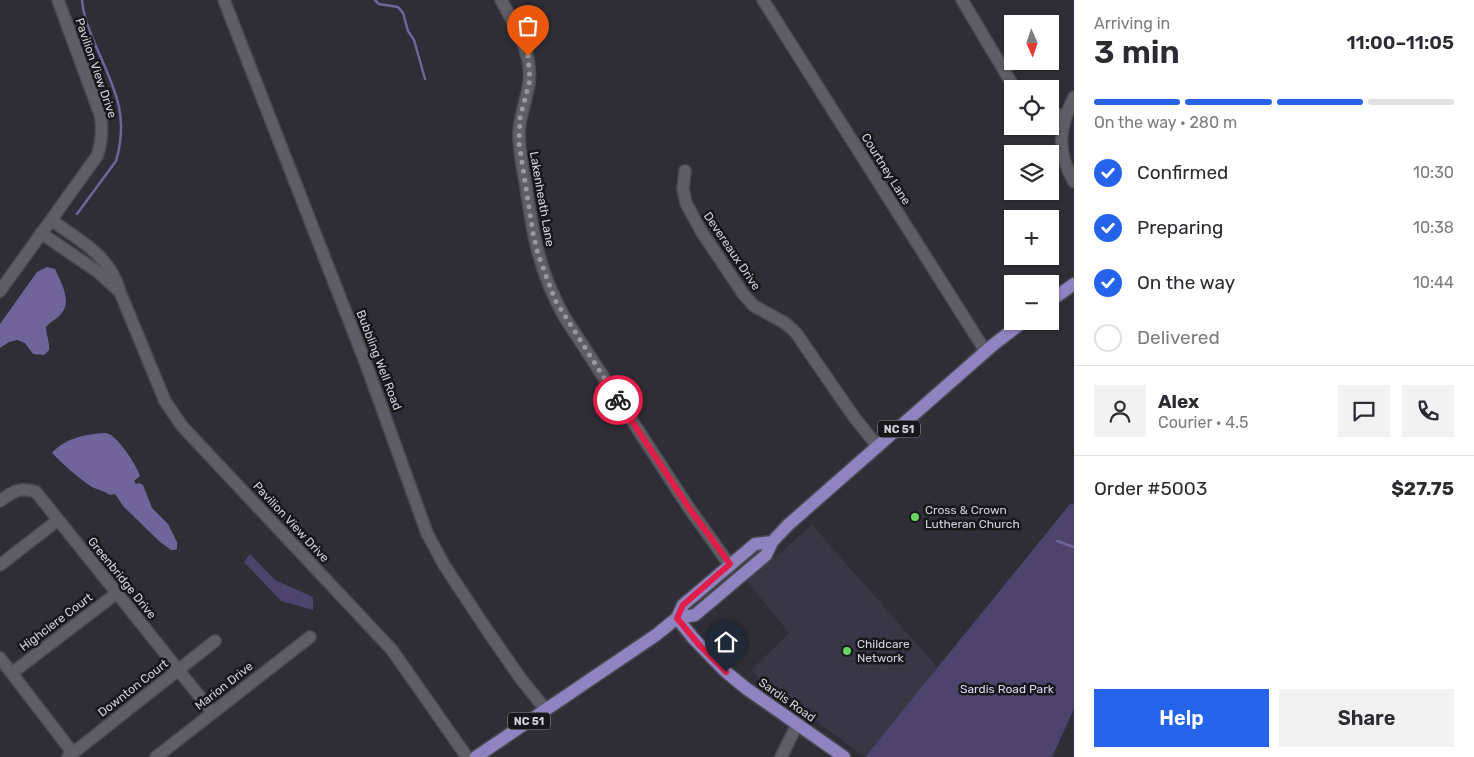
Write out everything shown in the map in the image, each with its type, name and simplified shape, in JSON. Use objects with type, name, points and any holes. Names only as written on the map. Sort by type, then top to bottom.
[{"type":"main road","points":[[1059,295],[1074,284]]},
{"type":"main road","name":"NC 51","points":[[677,618],[695,615],[766,555],[772,542],[788,525],[1013,330]]},
{"type":"main road","name":"NC 51","points":[[476,757],[656,635],[677,618],[683,605],[755,544],[772,542]]},
{"type":"main road","name":"Sardis Road","points":[[677,618],[698,644],[726,672],[797,725],[844,757]]},
{"type":"street","name":"Pavilion View Drive","points":[[0,290],[97,156],[102,134],[100,114],[58,0]]},
{"type":"street","name":"Bubbling Well Road","points":[[224,0],[362,355],[427,533],[444,565],[489,633],[521,679],[546,710]]},
{"type":"street","name":"Lakenheath Lane","points":[[501,0],[521,37],[528,56],[530,80],[520,118],[519,143],[533,233],[550,289],[566,318],[689,508],[730,564]]},
{"type":"street","name":"Courtney Lane","points":[[763,0],[986,352]]},
{"type":"street","points":[[962,0],[1010,80]]},
{"type":"street","points":[[1074,97],[1065,116],[1061,138],[1064,161],[1074,182]]},
{"type":"street","points":[[1059,115],[1065,116]]},
{"type":"street","name":"Devereaux Drive","points":[[685,171],[683,189],[686,203],[701,231],[744,295],[754,306],[785,323],[796,332],[854,417],[878,447]]},
{"type":"street","name":"Pavilion View Drive","points":[[51,220],[88,246],[104,261],[116,279],[165,401],[182,426],[392,650],[467,757]]},
{"type":"street","name":"Pavilion View Drive","points":[[41,233],[98,272],[120,292]]},
{"type":"street","name":"Greenbridge Drive","points":[[0,501],[12,491],[28,489],[36,492],[212,712]]},
{"type":"street","points":[[0,565],[58,520]]},
{"type":"street","name":"Highclere Court","points":[[12,673],[117,593]]},
{"type":"street","name":"Marion Drive","points":[[156,757],[310,637]]},
{"type":"street","name":"Downton Court","points":[[70,755],[215,641]]},
{"type":"street","points":[[0,658],[70,755]]},
{"type":"street","points":[[781,757],[797,725]]},
{"type":"shaded area","points":[[47,267],[55,269],[66,297],[66,303],[61,314],[46,327],[49,350],[44,355],[33,354],[25,343],[17,340],[9,342],[0,348],[0,324],[37,272]]},
{"type":"shaded area","points":[[105,433],[116,439],[132,461],[140,476],[134,481],[136,484],[143,485],[152,508],[168,524],[177,542],[177,549],[171,550],[159,541],[124,507],[115,494],[110,495],[92,487],[52,453],[69,440],[91,434]]},
{"type":"shaded area","name":"Childcare Network","points":[[812,525],[938,668],[865,757],[760,680],[751,670],[789,633],[747,581]]},
{"type":"green space","name":"Sardis Road Park","points":[[1070,504],[1074,504],[1074,709],[1052,757],[865,757]]},
{"type":"green space","points":[[250,554],[275,580],[313,597],[313,610],[281,601],[244,562]]},
{"type":"waterway","points":[[77,214],[116,161],[121,129],[118,101],[87,22],[82,0]]},
{"type":"waterway","points":[[375,0],[379,4],[398,7],[403,13],[408,31],[414,40],[425,79]]},
{"type":"waterway","points":[[1057,541],[1074,547]]},
{"type":"way so far","points":[[528,56],[530,80],[520,118],[519,143],[538,254],[555,300],[618,400]]},
{"type":"place","name":"Cross & Crown Lutheran Church","points":[[915,517]]},
{"type":"place","name":"Childcare Network","points":[[847,651]]},
{"type":"route","points":[[618,400],[689,508],[730,564],[683,605],[677,618],[707,654],[726,672]]}]
